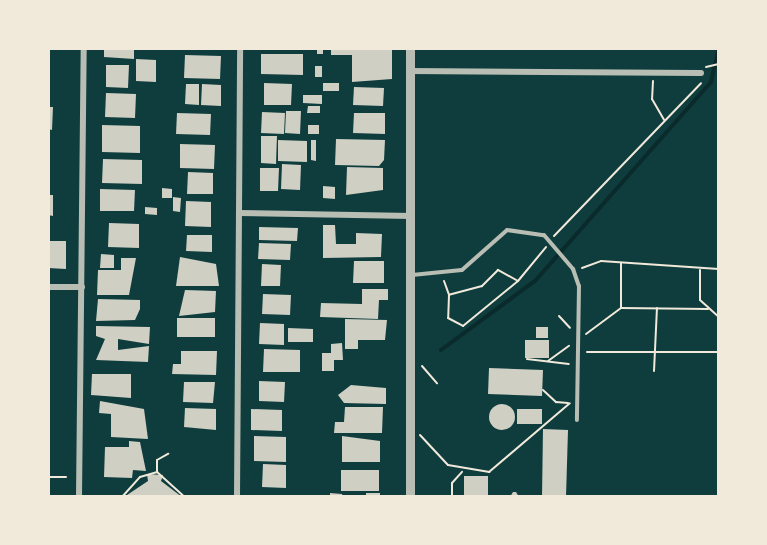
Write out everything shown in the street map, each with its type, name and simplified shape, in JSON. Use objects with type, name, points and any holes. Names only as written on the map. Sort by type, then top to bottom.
[{"type":"street","points":[[79,497],[84,48]]},
{"type":"street","points":[[237,497],[240,48]]},
{"type":"street","points":[[410,48],[413,216],[410,497]]},
{"type":"street","points":[[410,71],[701,73]]},
{"type":"street","points":[[239,213],[413,216]]},
{"type":"street","points":[[48,287],[82,287]]},
{"type":"lane","points":[[412,275],[443,275],[462,270],[507,230],[531,230],[550,241],[568,261],[574,272],[578,334],[577,420]]},
{"type":"path","points":[[708,64],[719,64]]},
{"type":"path","points":[[652,72],[652,99],[665,121]]},
{"type":"path","points":[[443,275],[449,295],[448,318],[463,326],[518,281],[550,241],[665,121],[701,88],[701,73]]},
{"type":"path","points":[[574,272],[601,261],[700,270],[719,269]]},
{"type":"path","points":[[621,262],[621,308]]},
{"type":"path","points":[[449,295],[482,286],[498,270],[518,281]]},
{"type":"path","points":[[700,270],[698,291],[708,309],[719,317]]},
{"type":"path","points":[[559,316],[569,334],[578,334],[598,330],[621,308],[708,309]]},
{"type":"path","points":[[654,371],[657,309]]},
{"type":"path","points":[[548,361],[569,348],[569,341]]},
{"type":"path","points":[[578,352],[654,354],[719,352]]},
{"type":"path","points":[[526,360],[578,364]]},
{"type":"path","points":[[422,366],[437,383]]},
{"type":"path","points":[[543,390],[556,402],[577,403]]},
{"type":"path","points":[[411,434],[423,435],[448,465],[462,472],[489,472],[568,403]]},
{"type":"path","points":[[156,472],[157,460],[168,454]]},
{"type":"path","points":[[122,497],[140,477],[156,472]]},
{"type":"path","points":[[156,472],[185,497]]},
{"type":"path","points":[[452,497],[452,483],[462,472]]},
{"type":"path","points":[[48,477],[66,477]]},
{"type":"building","points":[[104,48],[134,48],[134,59],[104,57]]},
{"type":"building","points":[[317,48],[323,48],[323,54],[317,54]]},
{"type":"building","points":[[331,48],[392,50],[392,79],[352,82],[352,55],[331,55]]},
{"type":"building","points":[[261,54],[303,54],[303,75],[261,74]]},
{"type":"building","points":[[185,55],[221,56],[220,79],[184,78]]},
{"type":"building","points":[[136,59],[156,60],[156,82],[136,81]]},
{"type":"building","points":[[106,65],[129,65],[128,88],[106,87]]},
{"type":"building","points":[[315,66],[322,66],[322,77],[315,77]]},
{"type":"building","points":[[264,83],[292,84],[291,105],[264,105]]},
{"type":"building","points":[[323,83],[339,83],[339,91],[323,91]]},
{"type":"building","points":[[186,84],[199,84],[199,105],[185,104]]},
{"type":"building","points":[[202,84],[221,85],[221,106],[201,105]]},
{"type":"building","points":[[354,87],[384,88],[383,106],[353,105]]},
{"type":"building","points":[[106,93],[136,94],[135,118],[105,117]]},
{"type":"building","points":[[303,95],[322,95],[322,104],[303,103]]},
{"type":"building","points":[[308,106],[320,106],[320,113],[307,113]]},
{"type":"building","points":[[48,107],[53,107],[52,130],[48,129]]},
{"type":"building","points":[[286,111],[301,111],[300,134],[285,133]]},
{"type":"building","points":[[262,112],[285,113],[284,134],[261,133]]},
{"type":"building","points":[[177,113],[211,114],[210,135],[176,134]]},
{"type":"building","points":[[354,113],[385,113],[385,134],[353,133]]},
{"type":"building","points":[[102,125],[140,126],[140,153],[102,152]]},
{"type":"building","points":[[308,125],[319,125],[319,134],[308,134]]},
{"type":"building","points":[[261,136],[277,136],[276,164],[261,163]]},
{"type":"building","points":[[336,139],[385,140],[384,160],[379,166],[335,165]]},
{"type":"building","points":[[278,140],[307,141],[307,162],[278,161]]},
{"type":"building","points":[[311,140],[316,140],[316,161],[311,160]]},
{"type":"building","points":[[180,144],[215,145],[214,169],[180,168]]},
{"type":"building","points":[[103,159],[142,160],[142,184],[102,183]]},
{"type":"building","points":[[282,164],[301,165],[300,190],[281,189]]},
{"type":"building","points":[[347,167],[383,168],[383,190],[346,195]]},
{"type":"building","points":[[260,168],[279,168],[278,191],[260,191]]},
{"type":"building","points":[[188,172],[213,173],[213,194],[187,194]]},
{"type":"building","points":[[323,186],[335,187],[335,199],[323,198]]},
{"type":"building","points":[[162,188],[172,189],[172,198],[162,198]]},
{"type":"building","points":[[100,189],[135,190],[134,211],[100,211]]},
{"type":"building","points":[[48,195],[53,195],[53,216],[48,215]]},
{"type":"building","points":[[173,197],[181,198],[180,212],[173,211]]},
{"type":"building","points":[[186,201],[211,202],[211,227],[185,226]]},
{"type":"building","points":[[145,207],[157,208],[157,215],[145,214]]},
{"type":"building","points":[[109,223],[139,224],[139,248],[108,247]]},
{"type":"building","points":[[323,225],[335,225],[336,244],[356,244],[356,233],[382,234],[381,257],[323,258]]},
{"type":"building","points":[[259,227],[298,228],[297,241],[259,240]]},
{"type":"building","points":[[187,235],[212,235],[212,252],[186,251]]},
{"type":"building","points":[[48,241],[66,241],[66,269],[48,268]]},
{"type":"building","points":[[259,243],[291,244],[290,260],[258,259]]},
{"type":"building","points":[[101,254],[114,255],[114,268],[100,268]]},
{"type":"building","points":[[180,257],[216,264],[219,286],[176,286]]},
{"type":"building","points":[[121,258],[136,258],[129,295],[97,295],[98,270],[121,270]]},
{"type":"building","points":[[354,261],[384,261],[384,283],[353,283]]},
{"type":"building","points":[[262,264],[281,265],[280,286],[261,286]]},
{"type":"building","points":[[362,289],[388,289],[388,300],[379,300],[378,319],[320,317],[321,303],[362,304]]},
{"type":"building","points":[[185,290],[216,291],[215,312],[179,316]]},
{"type":"building","points":[[263,294],[291,295],[290,315],[262,314]]},
{"type":"building","points":[[98,299],[140,300],[140,309],[135,320],[96,321]]},
{"type":"building","points":[[177,318],[215,318],[215,337],[177,337]]},
{"type":"building","points":[[345,319],[387,320],[385,340],[358,340],[358,349],[345,349]]},
{"type":"building","points":[[260,323],[284,324],[284,345],[259,344]]},
{"type":"building","points":[[96,326],[150,327],[149,344],[118,339],[118,350],[149,346],[148,362],[96,360],[105,339],[96,336]]},
{"type":"building","points":[[536,327],[548,327],[548,338],[536,338]]},
{"type":"building","points":[[288,328],[313,329],[313,342],[288,342]]},
{"type":"building","points":[[525,340],[549,340],[549,358],[525,358]]},
{"type":"building","points":[[342,343],[343,360],[334,360],[334,371],[322,371],[322,353],[331,353],[331,344]]},
{"type":"building","points":[[264,349],[300,350],[300,372],[263,372]]},
{"type":"building","points":[[181,351],[217,351],[216,375],[172,374],[173,364],[181,364]]},
{"type":"building","points":[[489,368],[543,370],[542,396],[488,394]]},
{"type":"building","points":[[92,374],[131,374],[131,398],[91,395]]},
{"type":"building","points":[[259,381],[285,382],[284,402],[259,401]]},
{"type":"building","points":[[184,382],[215,382],[213,403],[183,402]]},
{"type":"building","points":[[351,385],[386,388],[386,404],[344,403],[338,395]]},
{"type":"building","points":[[100,401],[144,409],[148,439],[111,437],[111,414],[99,413]]},
{"type":"building","points":[[502,404],[511,408],[515,417],[511,426],[502,430],[493,426],[489,417],[493,408]]},
{"type":"building","points":[[345,407],[383,407],[382,433],[334,433],[335,422],[344,422]]},
{"type":"building","points":[[185,408],[216,409],[216,430],[184,427]]},
{"type":"building","points":[[251,409],[282,410],[282,431],[251,430]]},
{"type":"building","points":[[517,409],[542,409],[542,424],[517,424]]},
{"type":"building","points":[[543,429],[568,430],[566,497],[542,497]]},
{"type":"building","points":[[254,436],[286,437],[286,462],[254,461]]},
{"type":"building","points":[[342,436],[380,441],[380,462],[342,462]]},
{"type":"building","points":[[129,441],[140,442],[146,471],[133,470],[132,478],[104,477],[105,447],[129,447]]},
{"type":"building","points":[[263,464],[286,465],[286,488],[262,487]]},
{"type":"building","points":[[341,470],[379,470],[379,491],[341,491]]},
{"type":"building","points":[[147,474],[163,475],[161,481],[182,497],[124,497],[148,481]]},
{"type":"building","points":[[464,476],[488,476],[488,497],[464,497]]},
{"type":"building","points":[[513,492],[516,492],[519,497],[510,497]]},
{"type":"building","points":[[330,493],[342,494],[343,497],[330,497]]},
{"type":"building","points":[[366,493],[380,493],[380,497],[366,497]]},
{"type":"waterway","points":[[441,350],[535,281],[711,82],[719,48]]}]
